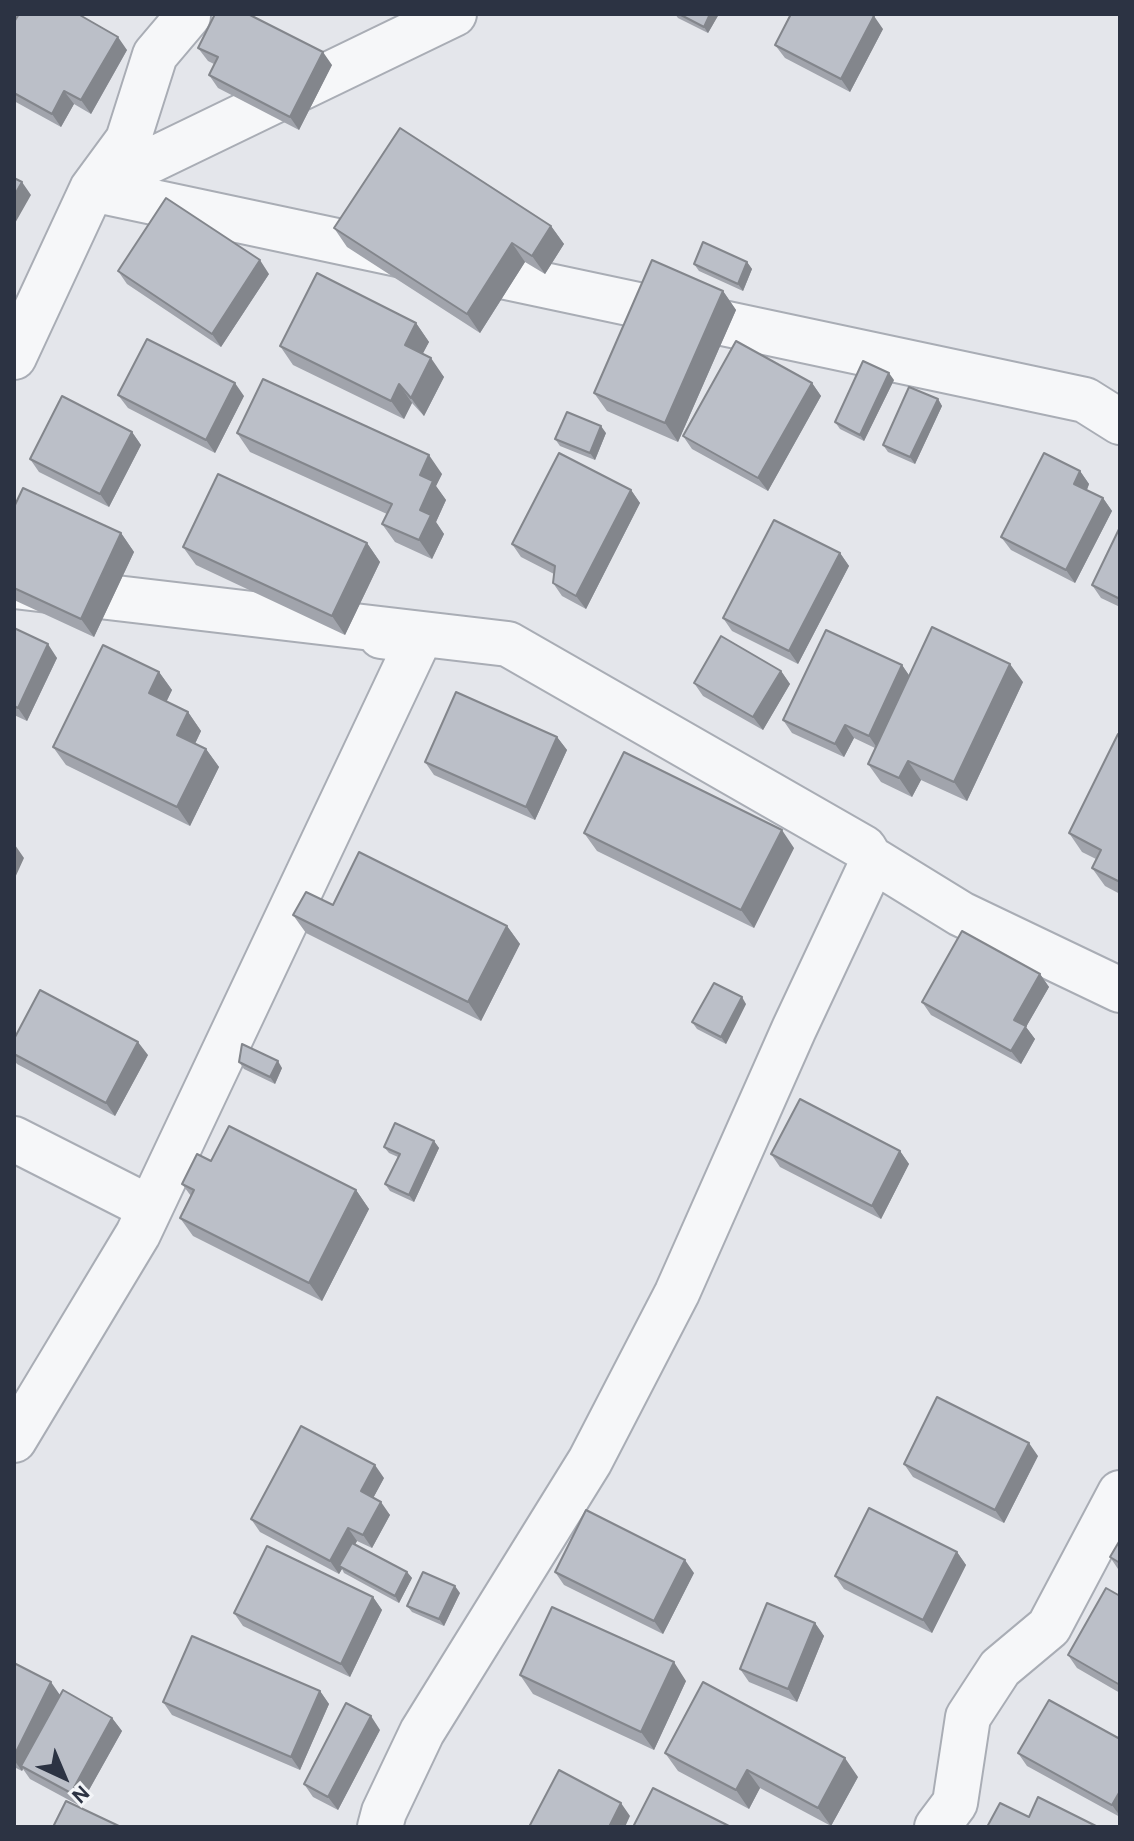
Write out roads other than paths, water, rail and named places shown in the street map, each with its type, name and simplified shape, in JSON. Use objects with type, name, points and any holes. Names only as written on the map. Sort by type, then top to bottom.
[{"type":"street","points":[[14,332],[91,173],[157,14]]},
{"type":"street","points":[[14,357],[92,189],[128,140],[155,55],[188,14]]},
{"type":"street","points":[[92,189],[454,14]]},
{"type":"street","points":[[92,189],[1085,400],[1120,422]]},
{"type":"street","points":[[14,586],[508,644],[864,848],[870,858],[961,914],[1120,990]]},
{"type":"street","points":[[14,586],[418,641],[138,1234],[14,1440]]},
{"type":"street","points":[[380,1827],[384,1812],[422,1732],[590,1461],[677,1293],[870,867],[870,858]]},
{"type":"street","points":[[14,1139],[150,1208]]},
{"type":"street","points":[[937,1827],[955,1803],[968,1717],[1000,1668],[1049,1627],[1120,1493]]}]
